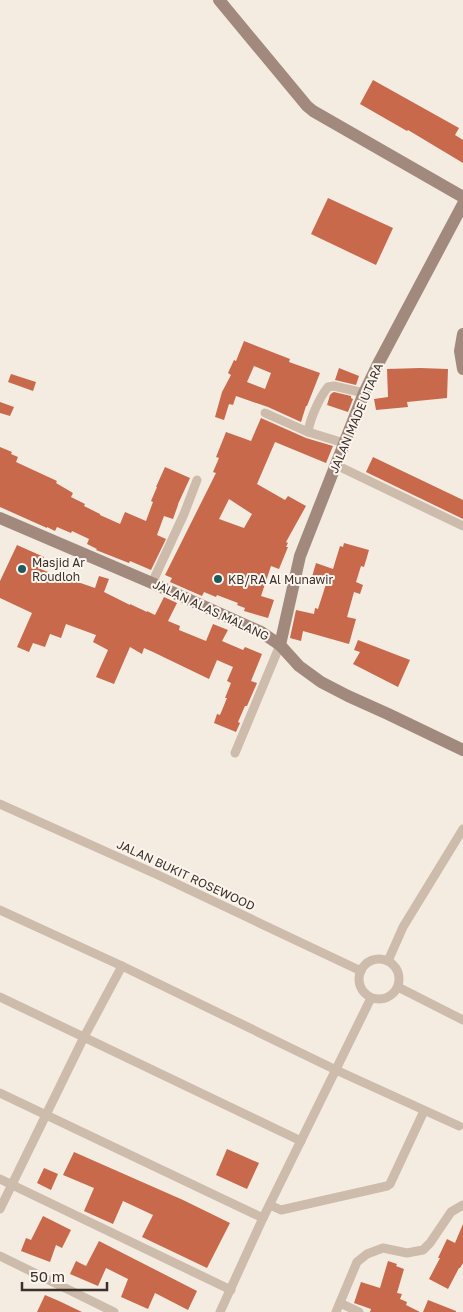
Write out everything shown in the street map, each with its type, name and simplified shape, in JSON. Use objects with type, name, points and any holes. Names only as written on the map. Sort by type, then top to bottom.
[{"type":"main road","points":[[219,0],[313,111],[463,197]]},
{"type":"main road","name":"JALAN MADE UTARA","points":[[280,645],[300,556],[364,393],[463,204]]},
{"type":"main road","points":[[463,334],[460,351],[463,370]]},
{"type":"main road","name":"JALAN ALAS MALANG","points":[[0,518],[261,632],[280,645],[299,666],[321,682],[463,750]]},
{"type":"street","points":[[308,432],[321,397],[328,387],[334,386],[364,393]]},
{"type":"street","points":[[265,412],[308,432],[344,443]]},
{"type":"street","points":[[336,465],[463,526]]},
{"type":"street","points":[[152,583],[184,514],[197,480]]},
{"type":"street","points":[[235,753],[280,645]]},
{"type":"street","name":"JALAN BUKIT ROSEWOOD","points":[[0,804],[158,875],[361,971]]},
{"type":"street","points":[[388,961],[403,927],[463,829]]},
{"type":"street","points":[[0,910],[122,966],[336,1070],[459,1126]]},
{"type":"street","points":[[372,960],[388,961],[394,965],[398,972],[400,980],[398,987],[387,998],[379,1000],[371,998],[361,989],[359,983],[361,971],[372,960]]},
{"type":"street","points":[[0,1209],[45,1114],[122,966]]},
{"type":"street","points":[[398,987],[463,1020]]},
{"type":"street","points":[[0,997],[301,1141]]},
{"type":"street","points":[[220,1312],[263,1218],[371,998]]},
{"type":"street","points":[[0,1093],[263,1218]]},
{"type":"street","points":[[270,1205],[281,1210],[387,1186],[390,1184],[424,1111]]},
{"type":"street","points":[[0,1179],[231,1290]]},
{"type":"street","points":[[336,1312],[357,1262],[367,1254],[383,1248],[407,1253],[423,1250],[451,1212],[463,1206]]},
{"type":"street","points":[[0,1256],[114,1312]]},
{"type":"street","points":[[340,1303],[360,1312]]},
{"type":"building","points":[[373,80],[459,128],[455,135],[463,140],[463,163],[360,104]]},
{"type":"building","points":[[328,198],[393,228],[376,265],[311,234]]},
{"type":"building","points":[[244,341],[290,359],[289,362],[320,373],[301,422],[268,407],[236,396],[233,405],[229,404],[224,420],[215,417],[222,392],[231,375],[228,373],[234,360],[236,361]],"holes":[[[254,366],[271,373],[265,389],[247,382]]]},
{"type":"building","points":[[339,368],[359,376],[356,385],[335,380]]},
{"type":"building","points":[[387,369],[448,369],[447,398],[407,402],[408,407],[376,410],[374,399],[388,397]]},
{"type":"building","points":[[11,374],[36,382],[33,391],[8,382]]},
{"type":"building","points":[[334,392],[351,396],[353,399],[348,412],[327,405],[330,395]]},
{"type":"building","points":[[0,402],[14,407],[10,416],[0,413]]},
{"type":"building","points":[[261,418],[306,438],[333,446],[326,463],[275,442],[257,484],[285,500],[288,496],[306,506],[286,542],[288,543],[286,547],[288,547],[279,569],[271,566],[261,596],[274,600],[268,618],[244,611],[245,608],[237,605],[238,603],[217,595],[216,597],[204,592],[202,596],[170,582],[172,578],[165,575],[216,473],[213,472],[219,458],[216,457],[226,432],[251,441]],"holes":[[[229,499],[252,514],[244,528],[219,519]]]},
{"type":"building","points":[[0,447],[18,457],[16,462],[57,481],[56,483],[73,493],[71,497],[85,504],[84,506],[120,524],[125,512],[146,521],[153,502],[151,501],[165,467],[190,478],[173,519],[164,516],[157,535],[166,539],[151,570],[96,550],[87,544],[89,539],[72,531],[71,533],[57,527],[55,531],[0,507]]},
{"type":"building","points":[[373,457],[463,500],[463,519],[366,472]]},
{"type":"building","points":[[344,543],[369,550],[364,567],[361,566],[356,582],[363,585],[360,594],[354,592],[347,617],[356,619],[349,644],[303,631],[301,641],[290,638],[296,610],[314,614],[315,608],[318,609],[326,584],[311,580],[316,563],[333,569],[340,546],[343,547]]},
{"type":"building","points":[[17,545],[44,557],[38,568],[95,588],[99,576],[109,579],[104,592],[155,615],[164,597],[177,603],[168,621],[180,626],[179,630],[206,641],[213,624],[228,630],[222,641],[243,650],[245,647],[262,654],[251,681],[257,683],[238,722],[240,723],[236,732],[214,723],[217,714],[220,715],[227,698],[225,698],[231,683],[227,681],[233,667],[217,660],[209,679],[144,648],[142,654],[130,647],[114,684],[96,677],[108,650],[93,642],[96,635],[66,624],[61,638],[50,634],[45,647],[33,643],[29,652],[17,647],[32,613],[0,598],[0,581]]},
{"type":"building","points":[[358,640],[410,660],[398,687],[353,664],[360,652],[354,650]]},
{"type":"building","points":[[227,1149],[259,1163],[247,1189],[216,1175]]},
{"type":"building","points":[[74,1152],[230,1223],[207,1268],[142,1237],[153,1215],[123,1201],[113,1224],[84,1211],[94,1188],[63,1175]]},
{"type":"building","points":[[44,1168],[58,1174],[51,1190],[37,1183]]},
{"type":"building","points":[[43,1216],[71,1230],[62,1248],[56,1245],[50,1262],[21,1251],[26,1238],[31,1240]]},
{"type":"building","points":[[463,1224],[463,1263],[448,1289],[429,1279],[447,1239],[455,1243]]},
{"type":"building","points":[[99,1241],[197,1291],[188,1310],[155,1293],[148,1309],[121,1297],[128,1279],[106,1268],[98,1286],[70,1274],[76,1261],[86,1266]]},
{"type":"building","points":[[388,1261],[404,1269],[397,1293],[402,1294],[400,1299],[407,1302],[406,1305],[420,1312],[370,1312],[371,1309],[354,1303],[361,1282],[380,1288]]},
{"type":"building","points":[[45,1295],[59,1301],[82,1312],[37,1312]]},
{"type":"building","points":[[428,1300],[456,1311],[456,1312],[423,1312]]},
{"type":"place","name":"Masjid Ar Roudloh","points":[[22,569]]},
{"type":"place","name":"KB/RA Al Munawir","points":[[218,579]]}]
